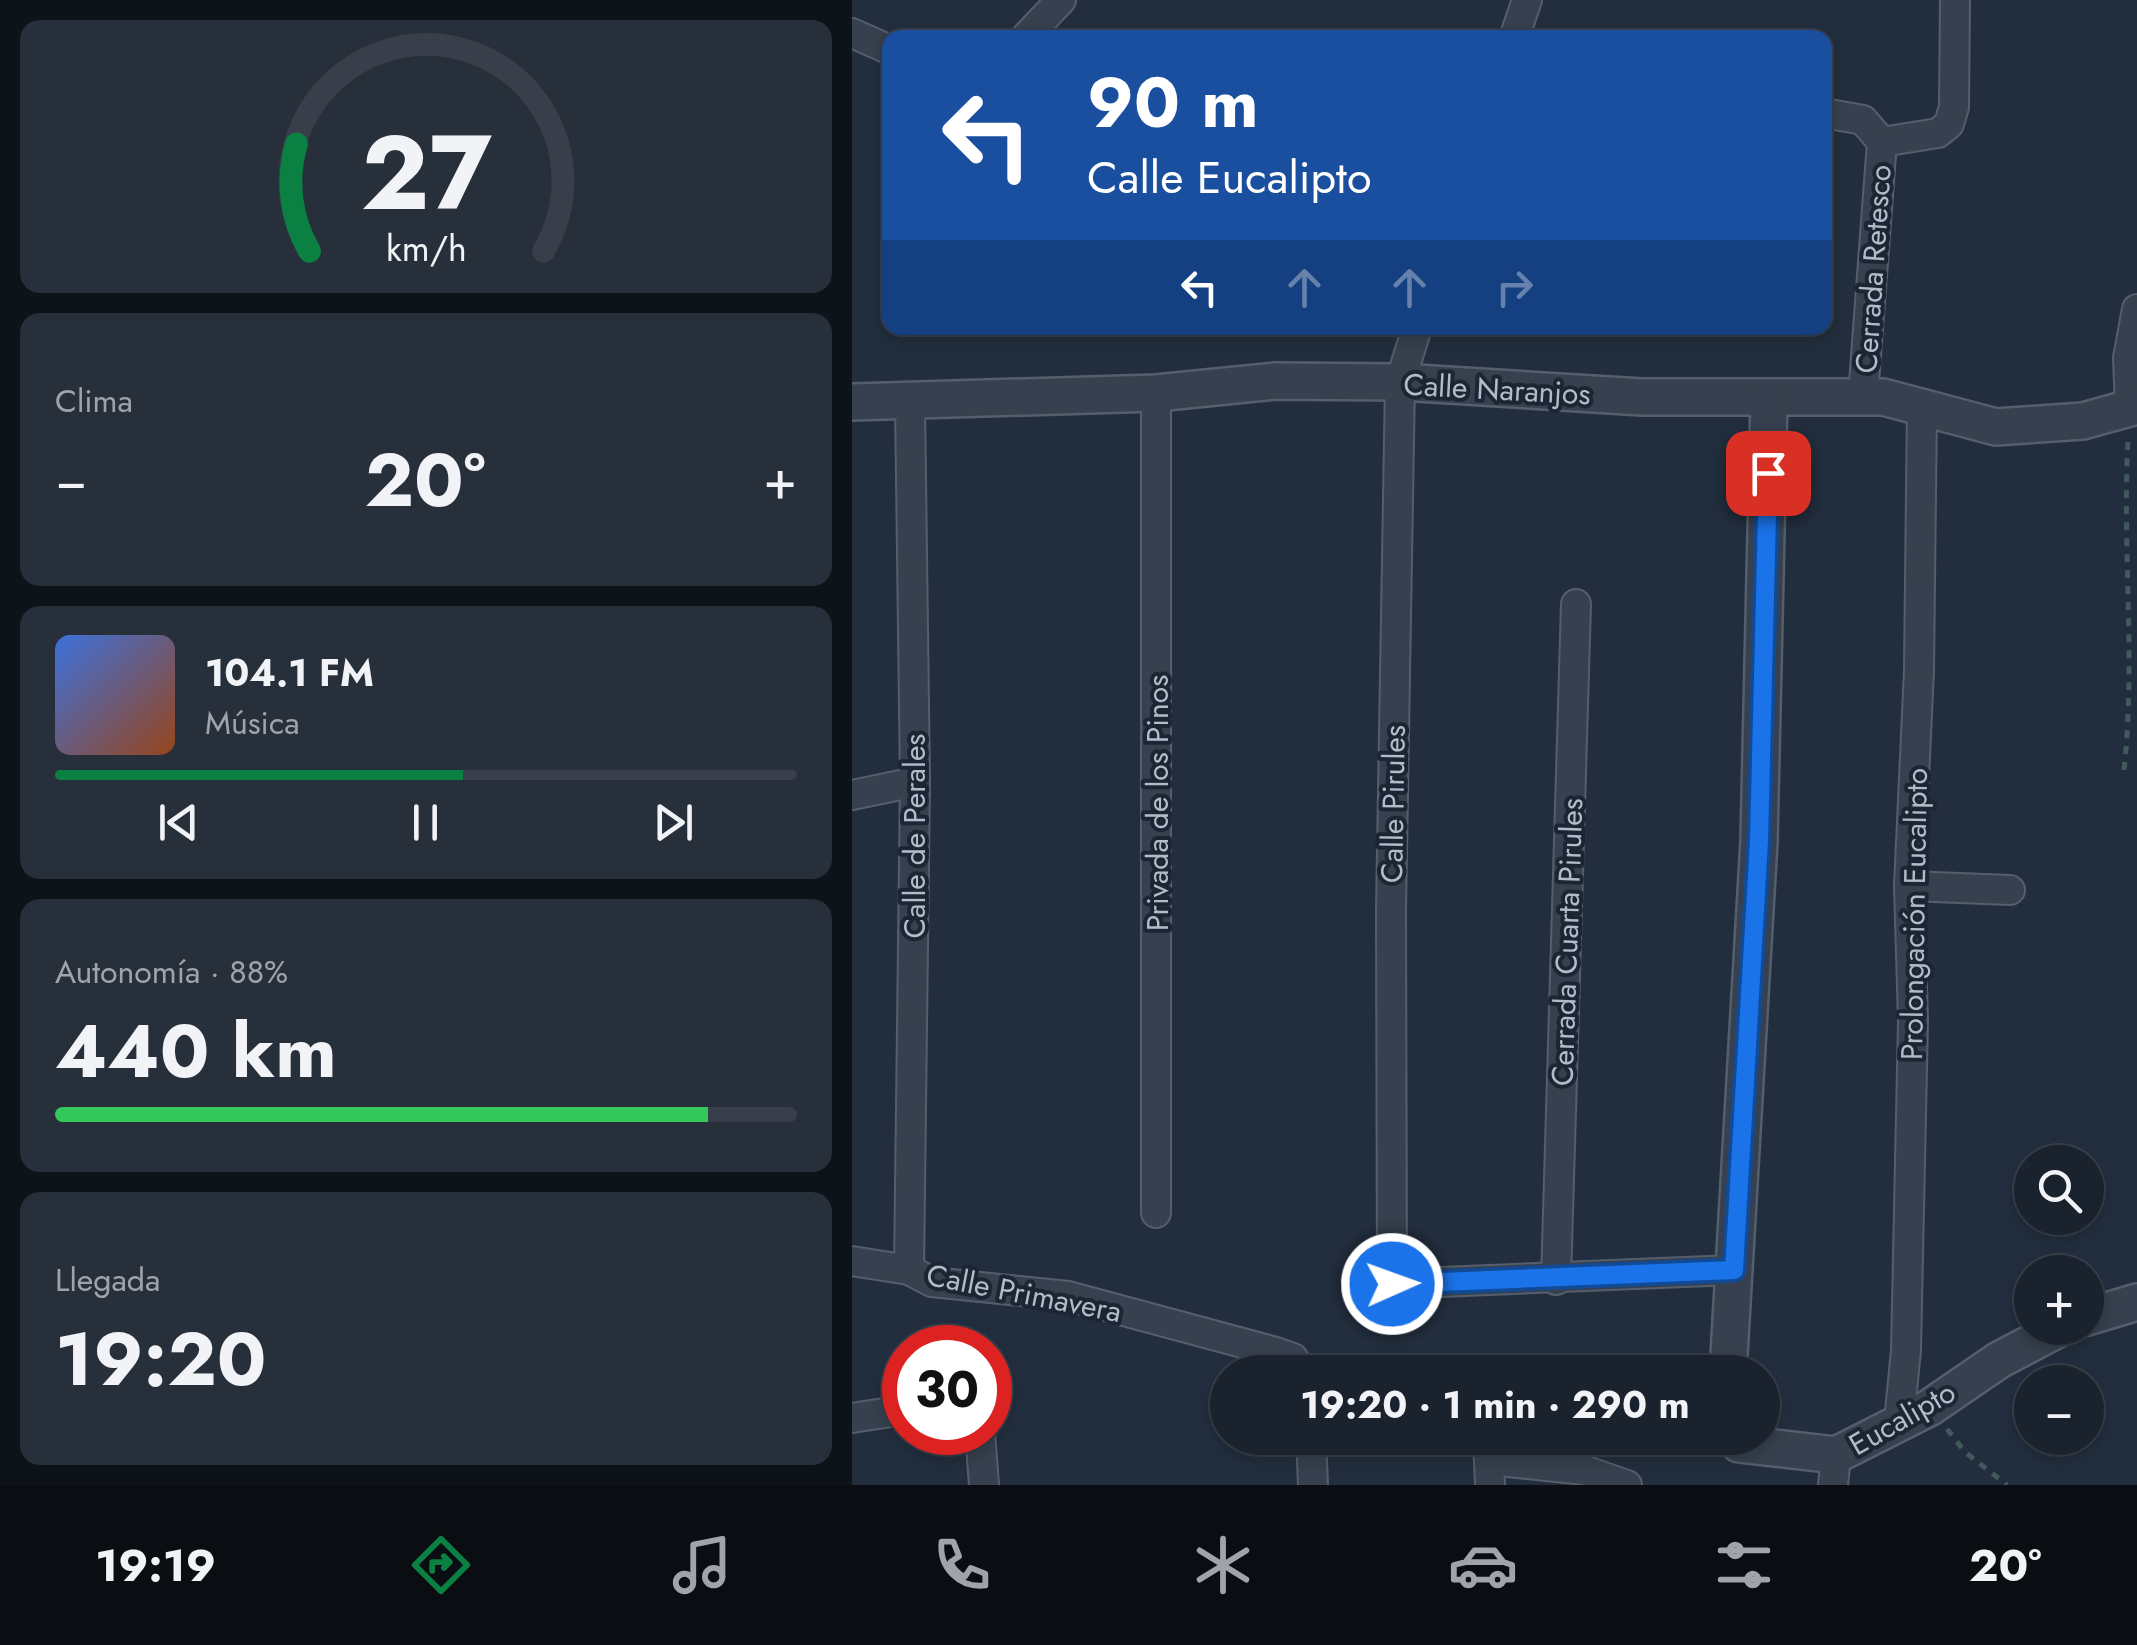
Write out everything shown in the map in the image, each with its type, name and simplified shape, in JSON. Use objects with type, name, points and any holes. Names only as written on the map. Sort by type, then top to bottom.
[{"type":"street","points":[[1033,30],[1061,0]]},
{"type":"street","points":[[1517,30],[1527,0]]},
{"type":"street","points":[[1832,114],[1863,120],[1882,142],[1938,132],[1949,124],[1954,107],[1955,0]]},
{"type":"street","points":[[852,33],[882,46]]},
{"type":"street","name":"Cerrada Retesco","points":[[1863,396],[1882,142]]},
{"type":"street","points":[[2133,407],[2128,358],[2136,309]]},
{"type":"street","name":"Calle Pirules","points":[[1416,335],[1400,382],[1391,910],[1392,1284],[1556,1280]]},
{"type":"street","name":"Calle Naranjos","points":[[852,402],[1156,392],[1276,381],[1400,382],[1642,397],[1863,396],[1922,406],[1996,427],[2083,421],[2133,407]]},
{"type":"street","name":"Privada de los Pinos","points":[[1156,392],[1156,1213]]},
{"type":"street","points":[[1729,1355],[1759,841],[1769,399]]},
{"type":"street","name":"Calle de Perales","points":[[910,402],[915,782],[910,1270]]},
{"type":"street","name":"Prolongación Eucalipto","points":[[1914,1415],[1906,1350],[1913,1021],[1909,886],[1919,670],[1922,406]]},
{"type":"street","name":"Cerrada Cuarta Pirules","points":[[1556,1280],[1576,604]]},
{"type":"street","points":[[852,795],[915,782]]},
{"type":"street","points":[[1909,886],[2010,890]]},
{"type":"street","name":"Calle Primavera","points":[[852,1261],[910,1270],[932,1282],[1068,1296],[1284,1355]]},
{"type":"street","points":[[1556,1280],[1734,1270]]},
{"type":"street","points":[[2104,1312],[2136,1302]]},
{"type":"street","name":"Eucalipto","points":[[1780,1455],[1834,1470],[1971,1378],[2030,1345]]},
{"type":"street","points":[[852,1418],[882,1413]]},
{"type":"street","points":[[982,1455],[984,1485]]},
{"type":"street","points":[[1312,1455],[1313,1485]]},
{"type":"street","points":[[1489,1461],[1584,1470],[1627,1485]]},
{"type":"path","points":[[2124,770],[2131,709],[2126,596],[2133,407]]},
{"type":"path","points":[[1914,1415],[2007,1485]]},
{"type":"route","points":[[1392,1284],[1734,1270],[1759,841],[1768,473]]}]
